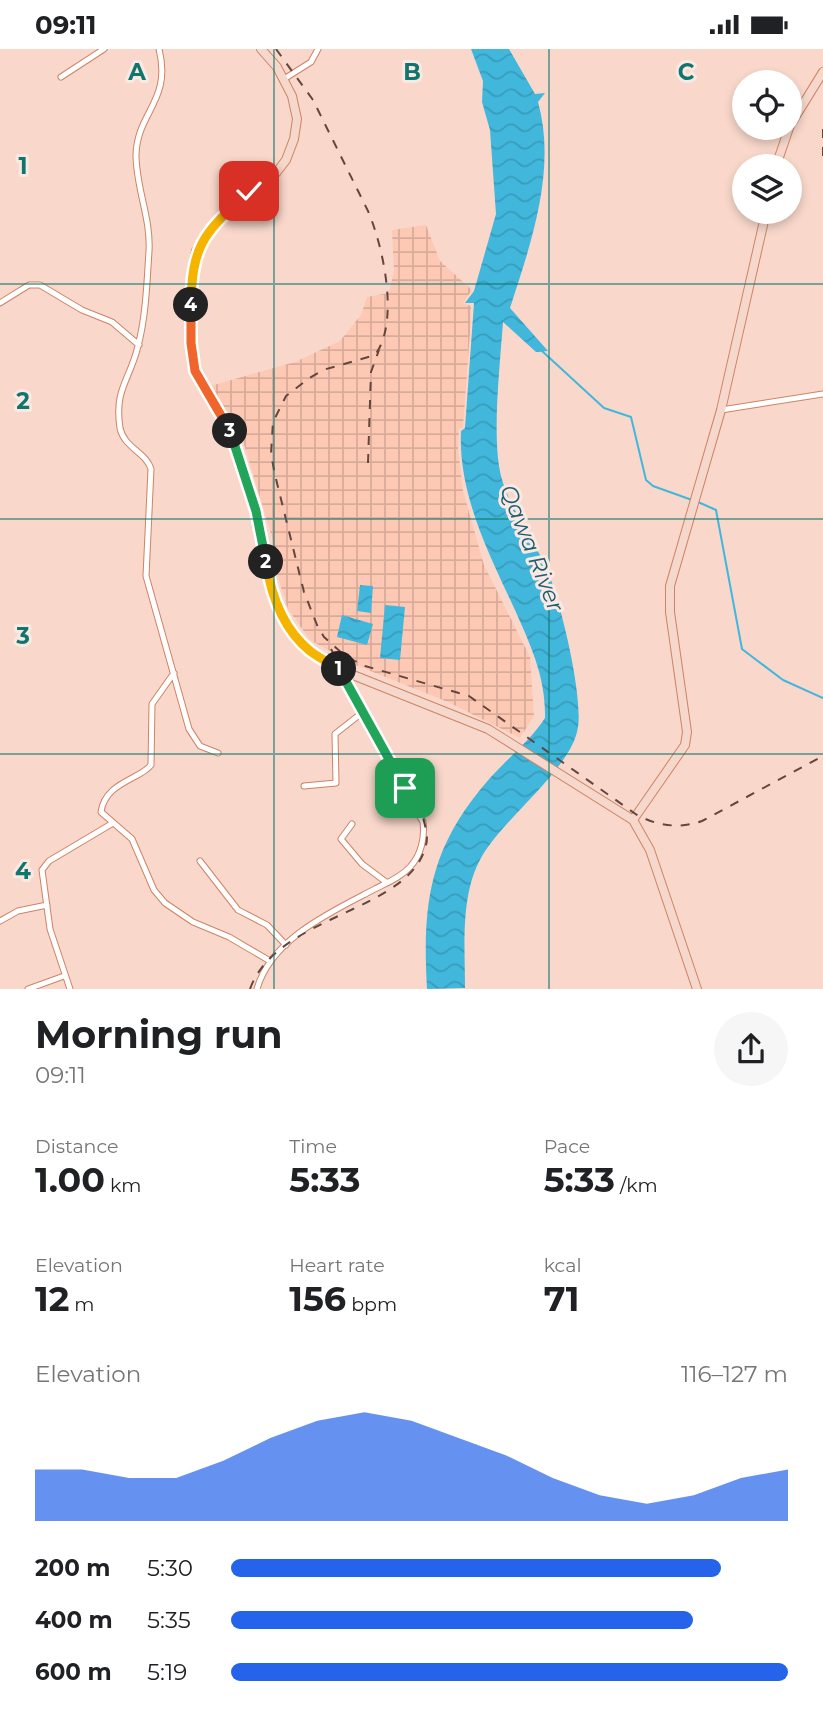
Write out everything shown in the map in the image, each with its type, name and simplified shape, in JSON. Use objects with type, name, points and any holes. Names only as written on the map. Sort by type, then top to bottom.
[{"type":"main road","points":[[261,49],[284,79],[297,119],[294,139],[286,160],[276,173],[220,219],[196,251],[192,270],[191,343],[195,371],[230,432],[244,468],[277,605],[307,649],[338,668],[476,724],[515,745],[633,820],[650,850],[697,989]]},
{"type":"main road","points":[[802,106],[823,72]]},
{"type":"main road","points":[[633,820],[685,744],[687,732],[669,599],[670,586],[721,410],[763,224]]},
{"type":"street","points":[[61,77],[73,72],[104,49]]},
{"type":"street","points":[[159,49],[163,81],[140,135],[136,156],[149,230],[139,345],[120,389],[120,425],[126,441],[147,461],[151,469],[146,576],[194,741],[207,751],[218,753]]},
{"type":"street","points":[[284,79],[311,61],[318,49]]},
{"type":"street","points":[[0,303],[29,285],[40,285],[82,310],[112,322],[139,345]]},
{"type":"street","points":[[721,410],[823,394]]},
{"type":"street","points":[[257,989],[270,961],[286,945],[336,910],[386,883],[413,864],[420,852],[424,831],[416,809],[338,668]]},
{"type":"street","points":[[174,673],[157,693],[152,704],[151,765],[147,770],[126,779],[102,806],[102,814],[132,839],[154,890],[165,903],[193,922],[229,937],[270,961]]},
{"type":"street","points":[[304,786],[337,783],[335,734],[363,712]]},
{"type":"street","points":[[70,989],[64,976],[47,905],[43,867],[113,823]]},
{"type":"street","points":[[352,824],[341,839],[362,864],[386,883]]},
{"type":"street","points":[[200,861],[238,910],[267,925],[286,945]]},
{"type":"street","points":[[0,921],[18,911],[47,905]]},
{"type":"street","points":[[27,989],[64,976]]},
{"type":"shaded area","points":[[426,225],[440,261],[472,290],[463,303],[471,306],[463,427],[459,429],[458,449],[463,491],[484,565],[530,657],[534,716],[520,738],[448,702],[353,664],[310,640],[288,609],[274,565],[272,537],[242,438],[210,386],[295,362],[340,341],[361,315],[367,297],[389,293],[394,271],[392,230]]},
{"type":"water","name":"Qawa River","points":[[471,49],[509,49],[535,94],[545,93],[538,102],[545,154],[539,206],[510,308],[548,351],[536,352],[503,322],[497,450],[506,492],[546,567],[558,600],[574,670],[579,712],[573,743],[564,759],[492,842],[474,873],[465,921],[465,988],[427,989],[426,928],[434,876],[442,851],[470,803],[545,718],[543,689],[536,663],[527,636],[477,523],[461,454],[474,303],[465,303],[474,291],[496,214],[490,130],[482,102],[483,81]]},
{"type":"water","points":[[360,585],[373,586],[371,613],[357,611]]},
{"type":"water","points":[[385,605],[405,607],[400,660],[380,658]]},
{"type":"water","points":[[342,615],[373,624],[367,645],[337,637]]},
{"type":"waterway","points":[[542,351],[604,408],[631,417],[646,480],[653,486],[692,500]]},
{"type":"waterway","points":[[698,502],[716,510],[742,649],[783,680],[823,698]]},
{"type":"railway","points":[[276,49],[313,100],[368,211],[379,244],[388,304],[387,323],[375,355],[323,370],[308,379],[286,396],[273,422],[271,454],[275,475],[304,592],[324,637],[345,656],[365,666],[469,696],[637,815],[661,824],[677,826],[702,821],[823,756]]},
{"type":"railway","points":[[823,129],[823,163]]},
{"type":"railway","points":[[368,463],[371,372],[379,350]]},
{"type":"railway","points":[[250,989],[265,964],[287,944],[396,885],[415,867],[427,841],[422,813],[331,649]]},
{"type":"route","points":[[249,191],[220,219],[196,251],[192,270],[191,338],[195,371],[227,425],[244,468],[260,525],[271,591],[286,623],[307,649],[338,668],[405,788]]}]
